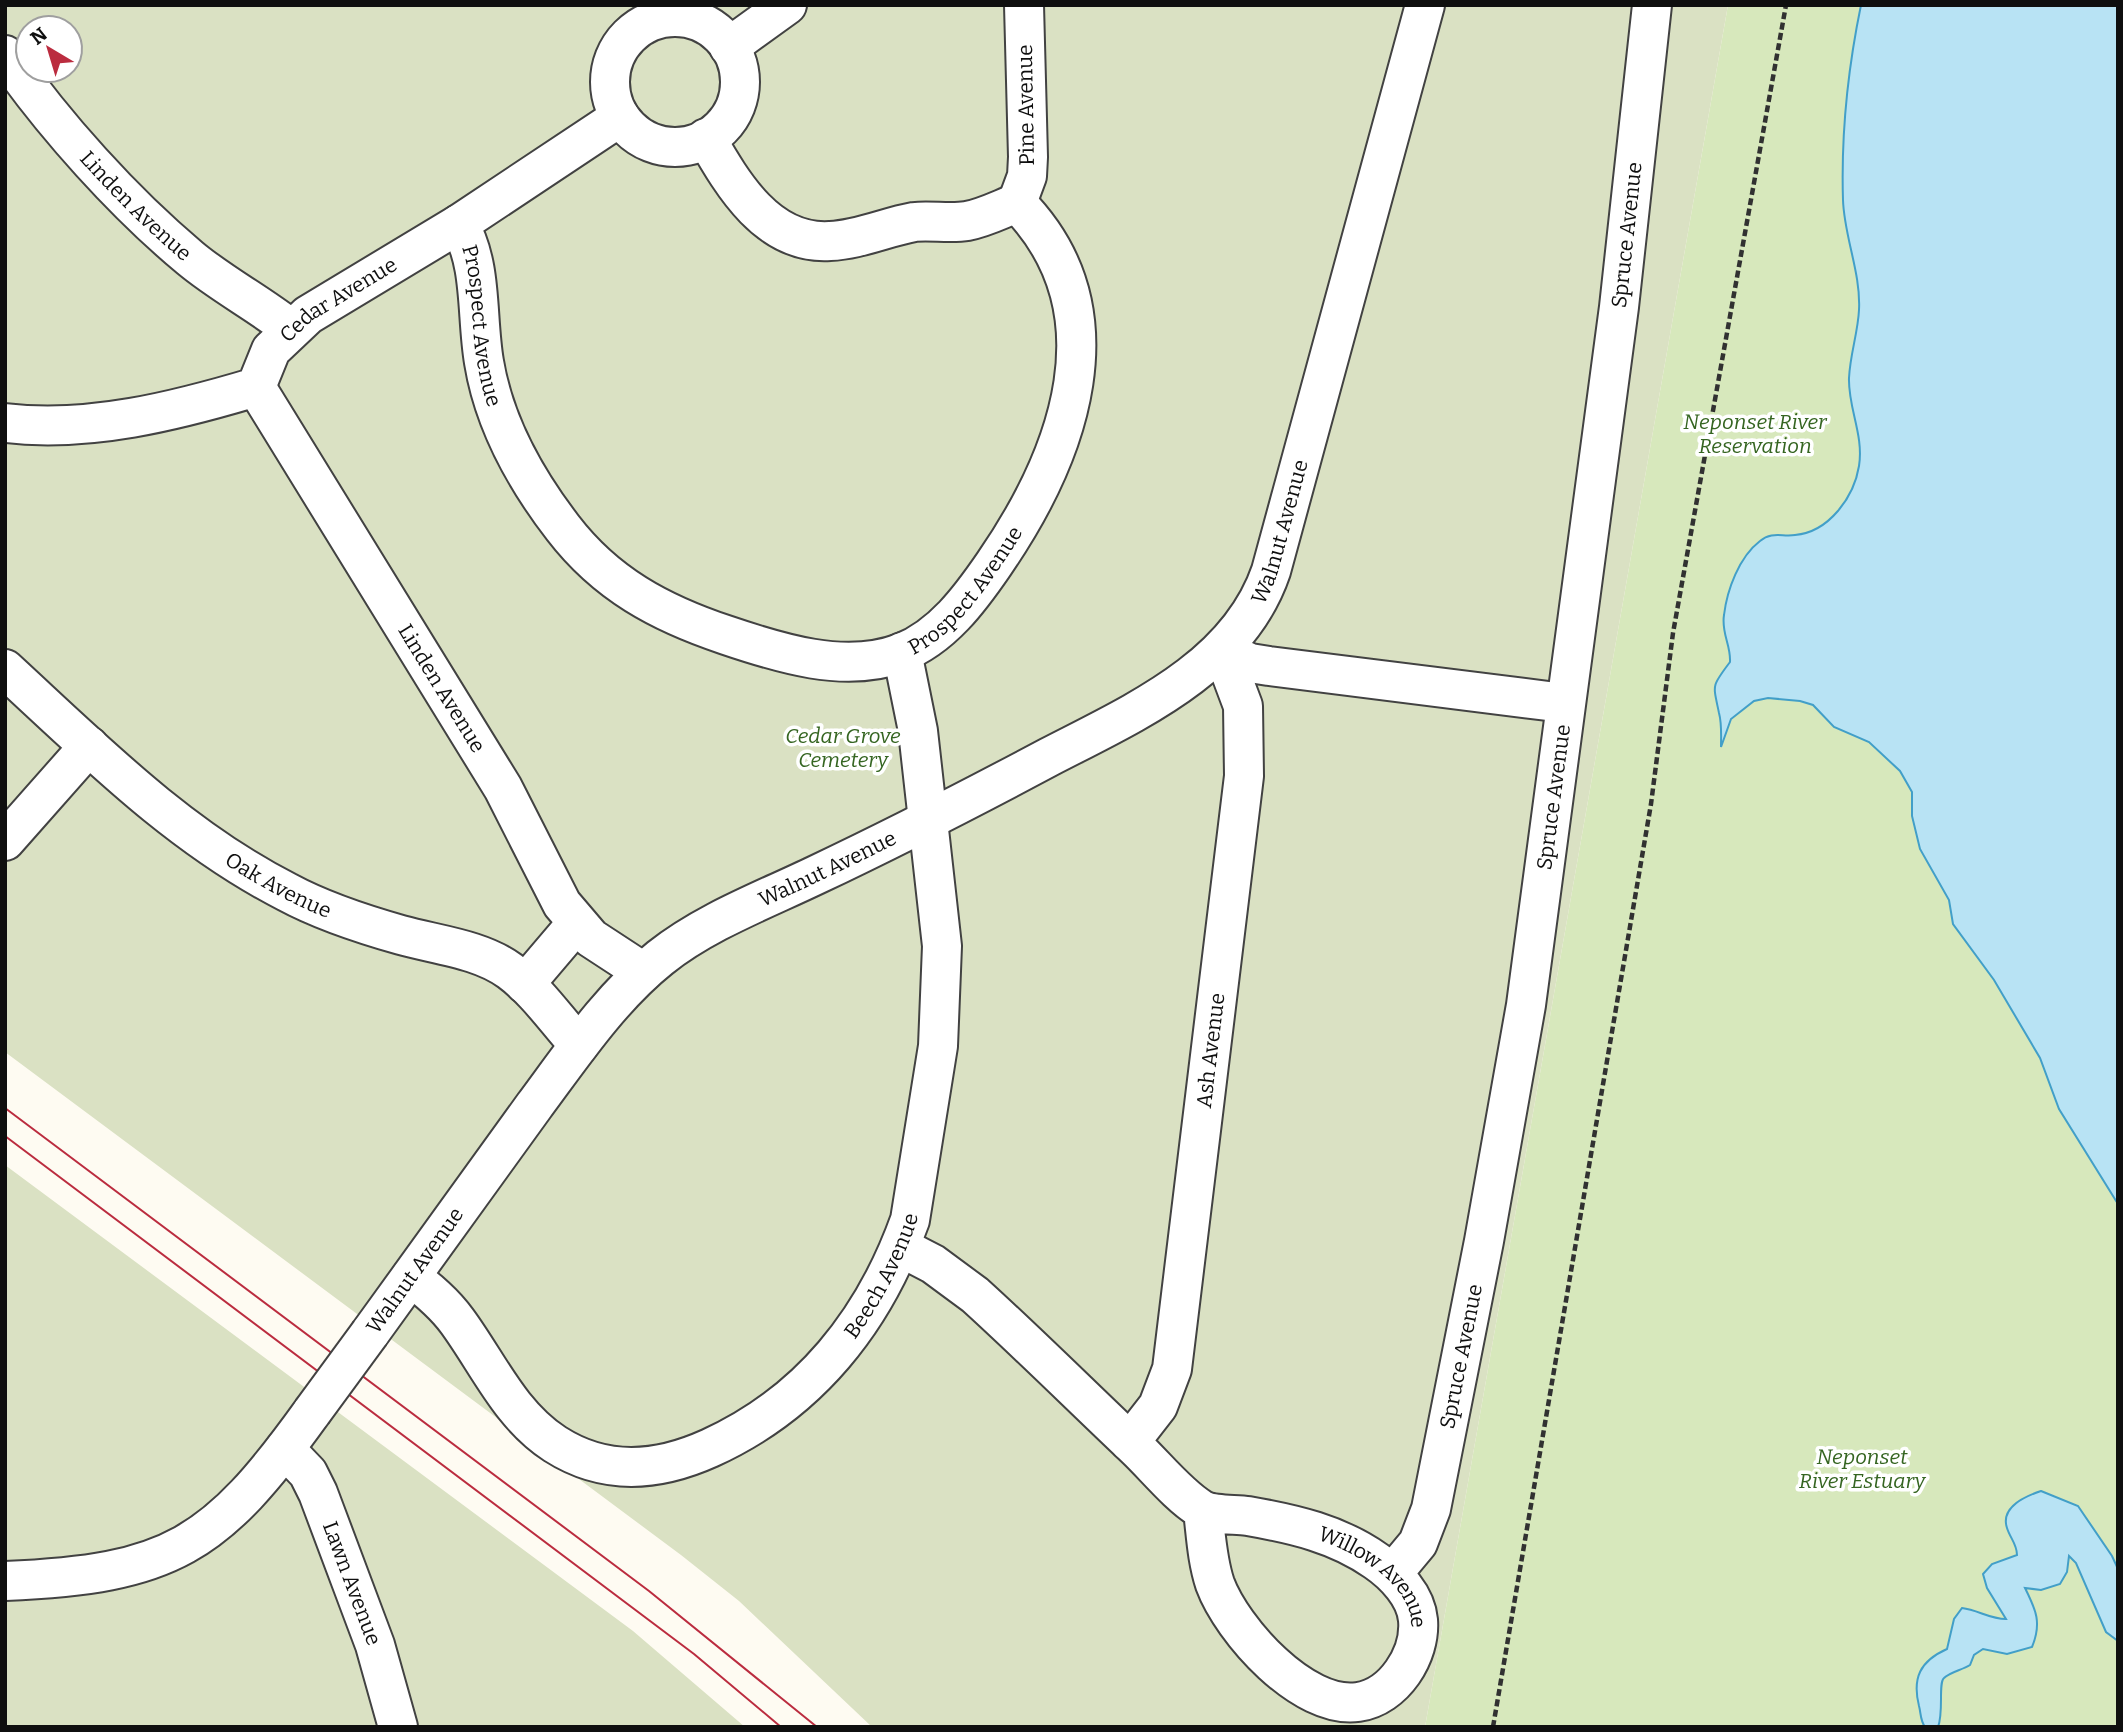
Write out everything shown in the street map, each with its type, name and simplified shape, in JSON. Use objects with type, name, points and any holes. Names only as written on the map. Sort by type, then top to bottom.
[{"type":"lane","points":[[729,47],[787,5]]},
{"type":"lane","name":"Pine Avenue","points":[[1017,203],[1027,176],[1028,157],[1024,5]]},
{"type":"lane","name":"Walnut Avenue","points":[[5,1581],[99,1575],[156,1560],[204,1534],[226,1517],[285,1449],[579,1045],[643,972],[684,941],[708,927],[929,821],[1125,718],[1222,650],[1252,614],[1271,571],[1425,5]]},
{"type":"lane","name":"Spruce Avenue","points":[[1393,1573],[1418,1543],[1431,1509],[1474,1294],[1526,1005],[1564,703],[1619,307],[1652,5]]},
{"type":"lane","points":[[680,17],[710,28],[729,47],[739,74],[737,97],[723,125],[706,138],[682,146],[661,146],[641,137],[620,117],[613,101],[611,73],[624,19],[656,20],[680,17]]},
{"type":"lane","name":"Linden Avenue","points":[[5,55],[88,156],[166,237],[192,260],[258,303],[291,329]]},
{"type":"lane","name":"Cedar Avenue","points":[[256,387],[271,350],[291,329],[380,270],[459,224],[620,117]]},
{"type":"lane","points":[[706,138],[754,208],[786,234],[806,239],[829,242],[914,222],[967,221],[1017,203]]},
{"type":"lane","name":"Prospect Avenue","points":[[459,224],[470,243],[475,262],[484,364],[500,419],[544,502],[576,544],[606,574],[655,607],[757,645],[828,660],[882,658],[902,652],[941,628],[993,565],[1050,466],[1068,410],[1078,362],[1073,307],[1056,255],[1043,232],[1017,203]]},
{"type":"lane","points":[[5,423],[55,426],[93,423],[212,400],[256,387]]},
{"type":"lane","name":"Linden Avenue","points":[[256,387],[503,788],[550,884],[576,924],[591,938],[643,972]]},
{"type":"lane","points":[[1222,650],[1250,663],[1564,703]]},
{"type":"lane","name":"Ash Avenue","points":[[1130,1442],[1158,1406],[1172,1369],[1244,776],[1242,706],[1222,650]]},
{"type":"lane","name":"Beech Avenue","points":[[411,1277],[450,1313],[502,1392],[535,1428],[580,1458],[604,1466],[628,1469],[688,1458],[752,1427],[783,1406],[835,1353],[875,1297],[900,1247],[918,1180],[940,1013],[940,907],[914,702],[902,652]]},
{"type":"lane","name":"Oak Avenue","points":[[5,669],[174,819],[225,856],[278,888],[375,927],[475,954],[510,971],[526,984],[579,1045]]},
{"type":"lane","points":[[5,841],[89,746]]},
{"type":"lane","points":[[526,984],[576,924]]},
{"type":"lane","points":[[900,1247],[933,1264],[975,1295],[1203,1511]]},
{"type":"lane","name":"Lawn Avenue","points":[[285,1449],[308,1473],[318,1493],[375,1645],[398,1727]]},
{"type":"lane","name":"Willow Avenue","points":[[1203,1511],[1275,1521],[1333,1536],[1358,1548],[1393,1573],[1413,1602],[1418,1619],[1412,1657],[1401,1674],[1372,1699],[1336,1701],[1293,1679],[1238,1625],[1215,1584],[1209,1562],[1203,1511]]},
{"type":"path","points":[[1493,1727],[1649,818],[1673,633],[1786,5]]},
{"type":"green space","name":"Cedar Grove Cemetery","points":[[5,5],[1728,5],[1425,1727],[872,1727],[739,1601],[5,1052]]},
{"type":"green space","name":"Neponset River Estuary","points":[[1728,5],[2118,5],[2118,1727],[1425,1727]]},
{"type":"green space","points":[[5,1165],[633,1631],[745,1727],[5,1727]]},
{"type":"water","points":[[1861,5],[2118,5],[2118,1204],[2059,1109],[2040,1058],[1994,980],[1953,924],[1949,900],[1920,849],[1912,816],[1912,792],[1900,771],[1869,742],[1834,727],[1813,705],[1800,701],[1768,698],[1754,701],[1731,719],[1721,747],[1721,721],[1715,686],[1730,662],[1723,621],[1735,575],[1746,556],[1764,538],[1807,532],[1829,520],[1846,501],[1859,466],[1859,443],[1849,378],[1859,296],[1844,214],[1843,151],[1852,53]]},
{"type":"water","points":[[2041,1491],[2078,1506],[2112,1556],[2118,1569],[2118,1641],[2106,1632],[2076,1563],[2069,1556],[2067,1572],[2060,1584],[2041,1590],[2025,1588],[2037,1624],[2032,1647],[2007,1654],[1983,1649],[1974,1655],[1970,1665],[1944,1678],[1938,1727],[1925,1727],[1917,1696],[1920,1672],[1930,1659],[1947,1649],[1954,1619],[1962,1608],[2006,1619],[1987,1588],[1983,1574],[1992,1564],[2017,1555],[2007,1528],[2007,1514],[2016,1504]]},
{"type":"tram line","points":[[5,1108],[649,1591],[817,1727]]},
{"type":"tram line","points":[[5,1136],[694,1654],[781,1727]]},
{"type":"park label","name":"Neponset River Reservation","points":[[1755,434]]}]
